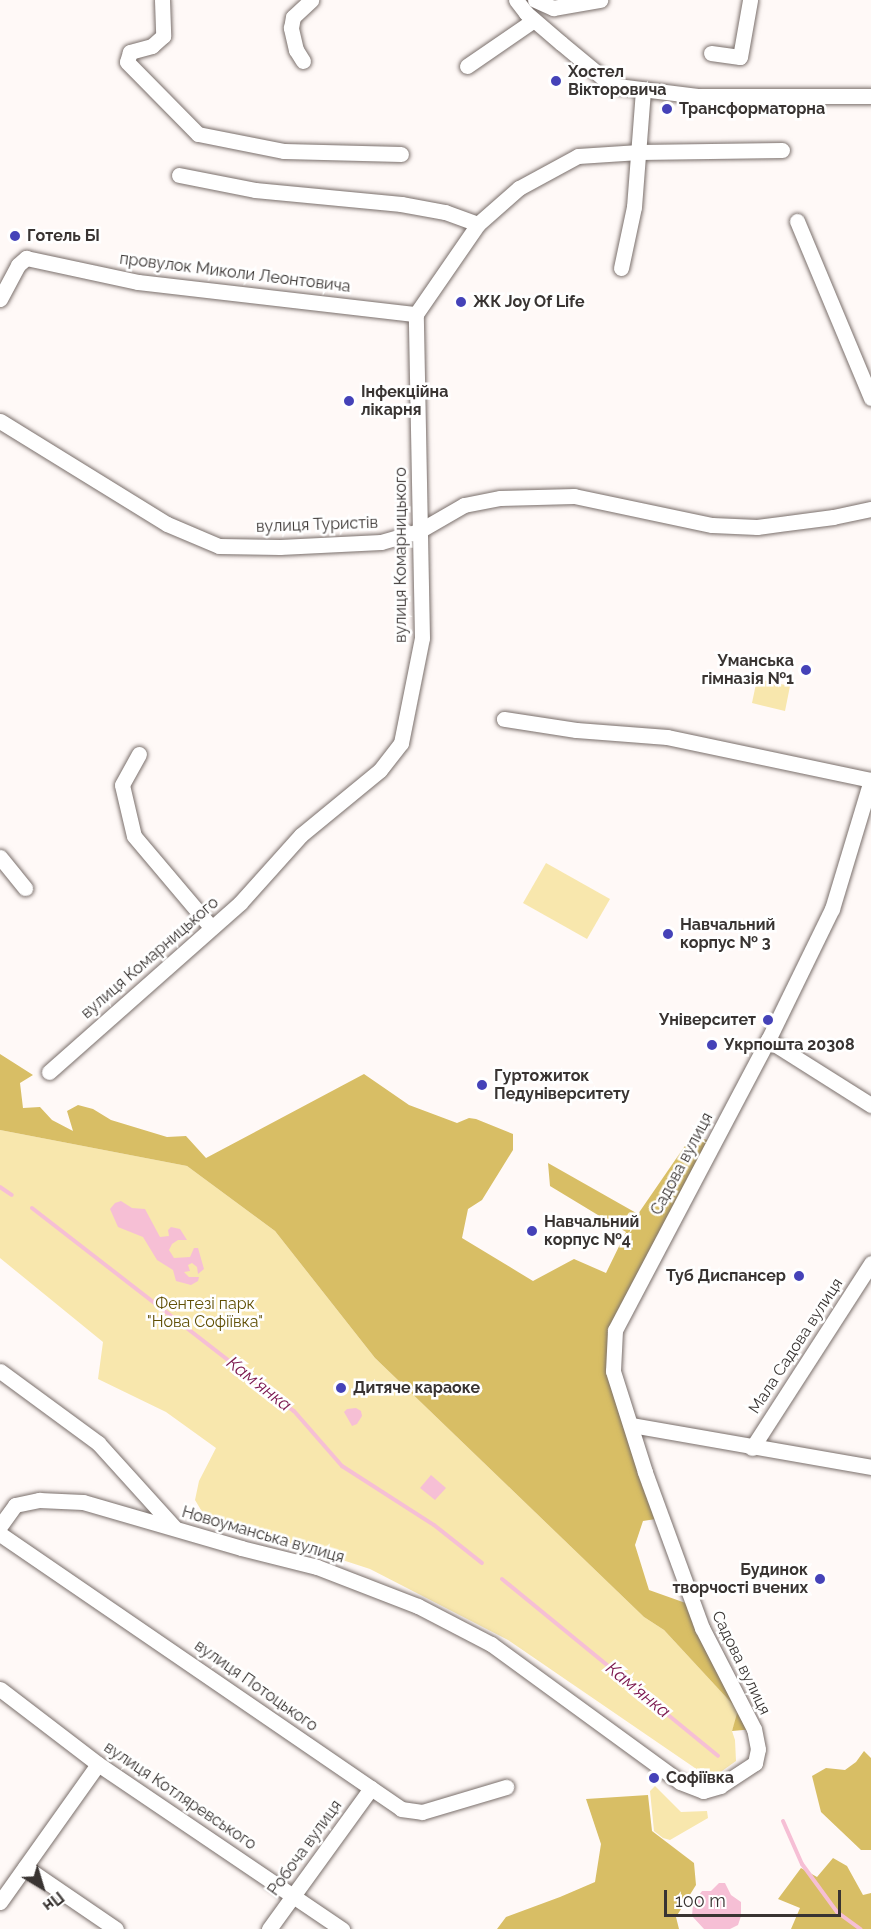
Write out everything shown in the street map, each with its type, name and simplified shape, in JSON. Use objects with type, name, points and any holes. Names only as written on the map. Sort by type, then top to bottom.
[{"type":"street","points":[[162,0],[163,36],[152,46],[130,52],[127,62],[198,134],[284,151],[401,154]]},
{"type":"street","points":[[303,61],[296,50],[291,28],[293,17],[312,0]]},
{"type":"street","points":[[516,0],[534,20],[602,77],[617,86],[699,96],[871,96]]},
{"type":"street","points":[[535,0],[541,5],[553,8],[600,0]]},
{"type":"street","points":[[711,53],[740,57],[750,0]]},
{"type":"street","points":[[468,66],[534,20]]},
{"type":"street","points":[[621,268],[634,207],[643,89]]},
{"type":"street","points":[[416,314],[478,224],[519,188],[578,156],[639,152],[782,150]]},
{"type":"street","points":[[179,175],[255,190],[401,204],[445,212],[478,224]]},
{"type":"street","points":[[797,221],[871,398]]},
{"type":"street","name":"провулок Миколи Леонтовича","points":[[0,299],[18,266],[26,258],[138,282],[416,314]]},
{"type":"street","name":"вулиця Комарницького","points":[[49,1072],[240,903],[301,835],[380,770],[401,743],[422,638],[416,314]]},
{"type":"street","name":"вулиця Туристів","points":[[0,421],[167,524],[219,546],[280,547],[381,542],[419,531],[464,505],[500,498],[574,496],[712,525],[757,527],[833,517],[871,509]]},
{"type":"street","name":"Садова вулиця","points":[[504,719],[576,730],[667,737],[871,780],[832,909],[768,1040],[615,1330],[613,1371],[631,1425],[702,1628],[754,1729],[758,1749],[755,1763],[720,1786]]},
{"type":"street","points":[[139,754],[122,785],[134,836],[211,927]]},
{"type":"street","points":[[0,856],[25,888]]},
{"type":"street","points":[[768,1040],[871,1105]]},
{"type":"street","name":"Мала Садова вулиця","points":[[752,1449],[871,1263]]},
{"type":"street","points":[[0,1371],[98,1443],[174,1527]]},
{"type":"street","points":[[631,1425],[752,1449],[871,1467]]},
{"type":"street","name":"Новоуманська вулиця","points":[[0,1526],[7,1504],[39,1500],[83,1502],[241,1548],[317,1567],[418,1606],[491,1644],[680,1782],[703,1791],[720,1786]]},
{"type":"street","name":"вулиця Потоцького","points":[[0,1533],[401,1809],[422,1812],[506,1787]]},
{"type":"street","name":"вулиця Котляревського","points":[[0,1689],[98,1764],[294,1894],[342,1929]]},
{"type":"street","points":[[0,1902],[98,1764]]},
{"type":"street","name":"Робоча вулиця","points":[[269,1929],[371,1788]]},
{"type":"street","points":[[25,1867],[116,1929]]},
{"type":"green space","points":[[757,679],[790,686],[785,711],[752,703]]},
{"type":"green space","points":[[546,863],[610,899],[587,939],[523,903]]},
{"type":"green space","name":"Фентезі парк \"Нова Софіївка\"","points":[[0,1130],[187,1166],[275,1231],[375,1358],[644,1617],[664,1630],[739,1711],[732,1731],[736,1761],[711,1779],[508,1640],[370,1569],[204,1515],[195,1500],[199,1481],[216,1448],[166,1412],[98,1379],[103,1342],[0,1258]]},
{"type":"green space","points":[[655,1786],[681,1812],[707,1811],[708,1818],[670,1840],[663,1838],[654,1831],[650,1791]]},
{"type":"shaded area","points":[[0,1054],[33,1075],[20,1083],[23,1108],[40,1107],[52,1120],[73,1131],[67,1111],[78,1105],[93,1109],[111,1120],[167,1137],[186,1136],[206,1158],[364,1074],[409,1105],[457,1123],[469,1118],[476,1119],[513,1134],[513,1150],[482,1200],[468,1209],[462,1238],[533,1281],[574,1259],[606,1273],[626,1232],[550,1186],[548,1163],[638,1214],[691,1137],[714,1141],[615,1330],[613,1371],[662,1518],[643,1521],[635,1545],[649,1590],[694,1606],[754,1729],[732,1731],[738,1710],[664,1630],[644,1617],[375,1358],[275,1231],[187,1166],[0,1130]]},
{"type":"shaded area","points":[[121,1201],[132,1208],[145,1209],[160,1237],[169,1236],[168,1230],[171,1227],[180,1229],[187,1240],[178,1240],[169,1250],[174,1258],[190,1257],[194,1248],[198,1248],[204,1269],[198,1274],[197,1267],[192,1263],[188,1265],[190,1271],[184,1272],[189,1277],[199,1277],[198,1281],[191,1285],[176,1281],[173,1270],[157,1260],[143,1237],[118,1227],[110,1209],[115,1203]]},
{"type":"shaded area","points":[[356,1408],[361,1411],[362,1416],[357,1424],[352,1426],[344,1412],[347,1409]]},
{"type":"shaded area","points":[[431,1475],[446,1488],[435,1500],[420,1488]]},
{"type":"shaded area","points":[[864,1751],[871,1758],[871,1850],[861,1850],[821,1812],[812,1776],[826,1768],[845,1770],[856,1762]]},
{"type":"shaded area","points":[[648,1795],[652,1831],[694,1863],[696,1885],[676,1917],[679,1929],[497,1929],[506,1917],[595,1882],[601,1844],[586,1799]]},
{"type":"shaded area","points":[[833,1858],[847,1866],[863,1895],[871,1893],[871,1929],[791,1929],[800,1908],[778,1899],[801,1868],[817,1877]]},
{"type":"shaded area","points":[[719,1883],[725,1883],[731,1895],[741,1902],[741,1916],[738,1925],[730,1929],[704,1929],[692,1916],[693,1904],[702,1891],[711,1891]]},
{"type":"waterway","name":"Кам'янка","points":[[0,1187],[12,1195]]},
{"type":"waterway","name":"Кам'янка","points":[[32,1208],[294,1411],[342,1466],[434,1525],[482,1563]]},
{"type":"waterway","name":"Кам'янка","points":[[502,1579],[718,1756]]},
{"type":"waterway","name":"Кам'янка","points":[[783,1821],[802,1864],[837,1912],[860,1929]]},
{"type":"place","name":"Хостел Вікторовича","points":[[556,81]]},
{"type":"place","name":"Трансформаторна","points":[[667,109]]},
{"type":"place","name":"Готель БІ","points":[[15,236]]},
{"type":"place","name":"ЖК Joy Of Life","points":[[461,302]]},
{"type":"place","name":"Інфекційна лікарня","points":[[349,401]]},
{"type":"place","name":"Уманська гімназія №1","points":[[806,670]]},
{"type":"place","name":"Навчальний корпус № 3","points":[[668,934]]},
{"type":"place","name":"Університет","points":[[768,1020]]},
{"type":"place","name":"Укрпошта 20308","points":[[712,1045]]},
{"type":"place","name":"Гуртожиток Педуніверситету","points":[[482,1085]]},
{"type":"place","name":"Навчальний корпус №4","points":[[532,1231]]},
{"type":"place","name":"Туб Диспансер","points":[[799,1276]]},
{"type":"place","name":"Дитяче караоке","points":[[341,1388]]},
{"type":"place","name":"Будинок творчості вчених","points":[[820,1579]]},
{"type":"place","name":"Софіївка","points":[[654,1778]]}]
